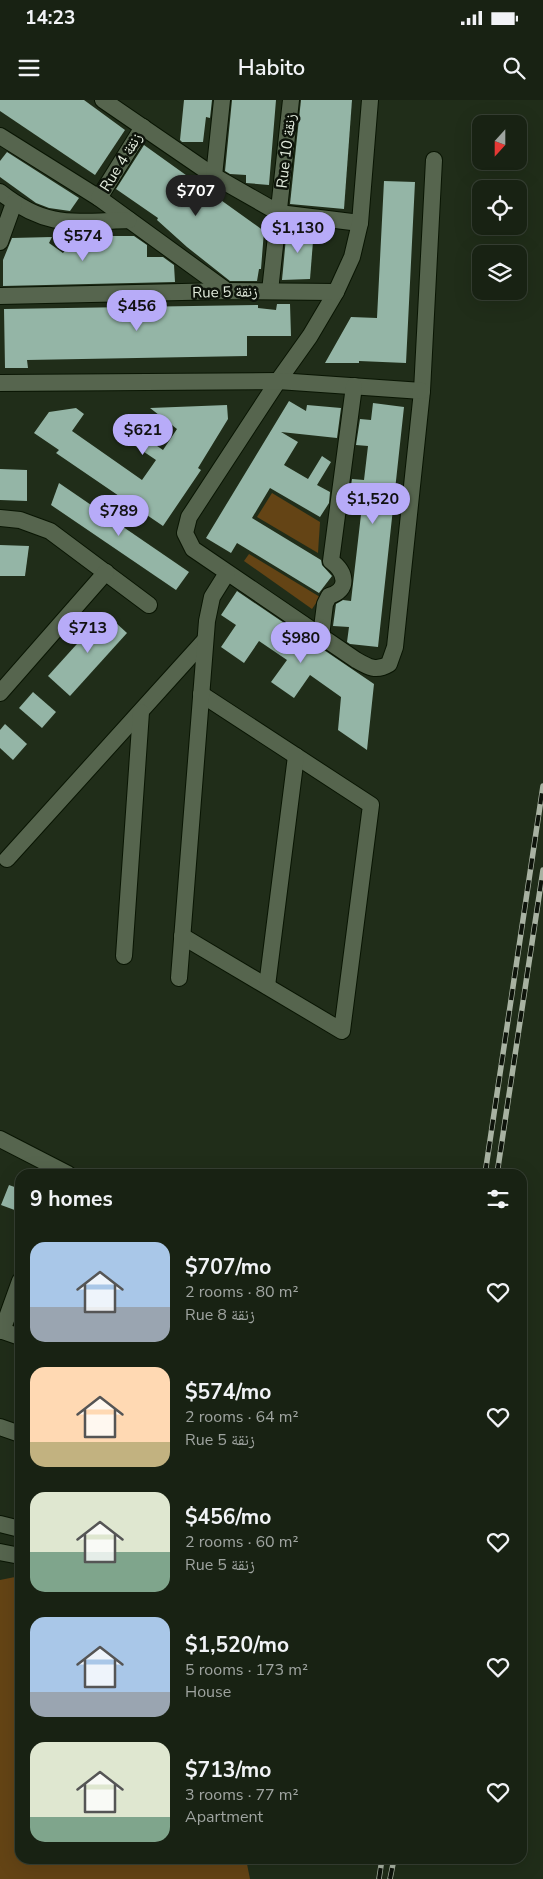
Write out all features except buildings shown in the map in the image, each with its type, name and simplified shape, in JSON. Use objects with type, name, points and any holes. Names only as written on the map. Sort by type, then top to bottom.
[{"type":"street","points":[[103,100],[214,176],[279,213],[360,223]]},
{"type":"street","points":[[214,176],[222,100]]},
{"type":"street","name":"Rue 10 زنقة","points":[[270,291],[292,100]]},
{"type":"street","points":[[370,100],[360,223],[352,258],[336,292],[310,336],[278,381],[189,517],[184,534],[193,549],[356,660],[375,670],[382,669],[389,664],[392,658],[422,391],[434,160]]},
{"type":"street","name":"Rue 4 زنقة","points":[[98,198],[143,127]]},
{"type":"street","points":[[0,136],[98,198],[227,291]]},
{"type":"street","points":[[0,192],[14,203],[38,216],[60,222],[129,220]]},
{"type":"street","points":[[0,242],[14,203]]},
{"type":"street","name":"Rue 5 زنقة","points":[[0,296],[227,291],[336,292]]},
{"type":"street","points":[[0,383],[278,381],[422,391]]},
{"type":"street","points":[[321,636],[329,596],[336,594],[342,589],[344,575],[340,568],[331,562],[354,386]]},
{"type":"street","points":[[0,518],[20,520],[50,531],[149,605]]},
{"type":"street","points":[[0,693],[106,572]]},
{"type":"street","points":[[179,978],[209,608],[212,597],[227,573]]},
{"type":"street","points":[[7,859],[206,640]]},
{"type":"street","points":[[182,936],[342,1031],[371,805],[201,694]]},
{"type":"street","points":[[124,956],[141,712]]},
{"type":"street","points":[[267,986],[296,756]]},
{"type":"street","points":[[0,1139],[56,1169]]},
{"type":"street","points":[[15,1294],[1,1330],[15,1335]]},
{"type":"street","points":[[0,1427],[15,1432]]},
{"type":"street","points":[[0,1524],[15,1527]]},
{"type":"street","points":[[0,1552],[15,1555]]},
{"type":"shaded area","points":[[272,493],[320,522],[318,553],[257,517]]},
{"type":"shaded area","points":[[249,554],[320,597],[312,609],[244,561]]},
{"type":"shaded area","points":[[15,1577],[15,1864],[247,1864],[250,1879],[0,1879],[0,1580]]},
{"type":"railway","points":[[486,1169],[543,786]]},
{"type":"railway","points":[[498,1169],[543,870]]},
{"type":"railway","points":[[379,1879],[381,1864]]},
{"type":"railway","points":[[390,1879],[393,1864]]}]
